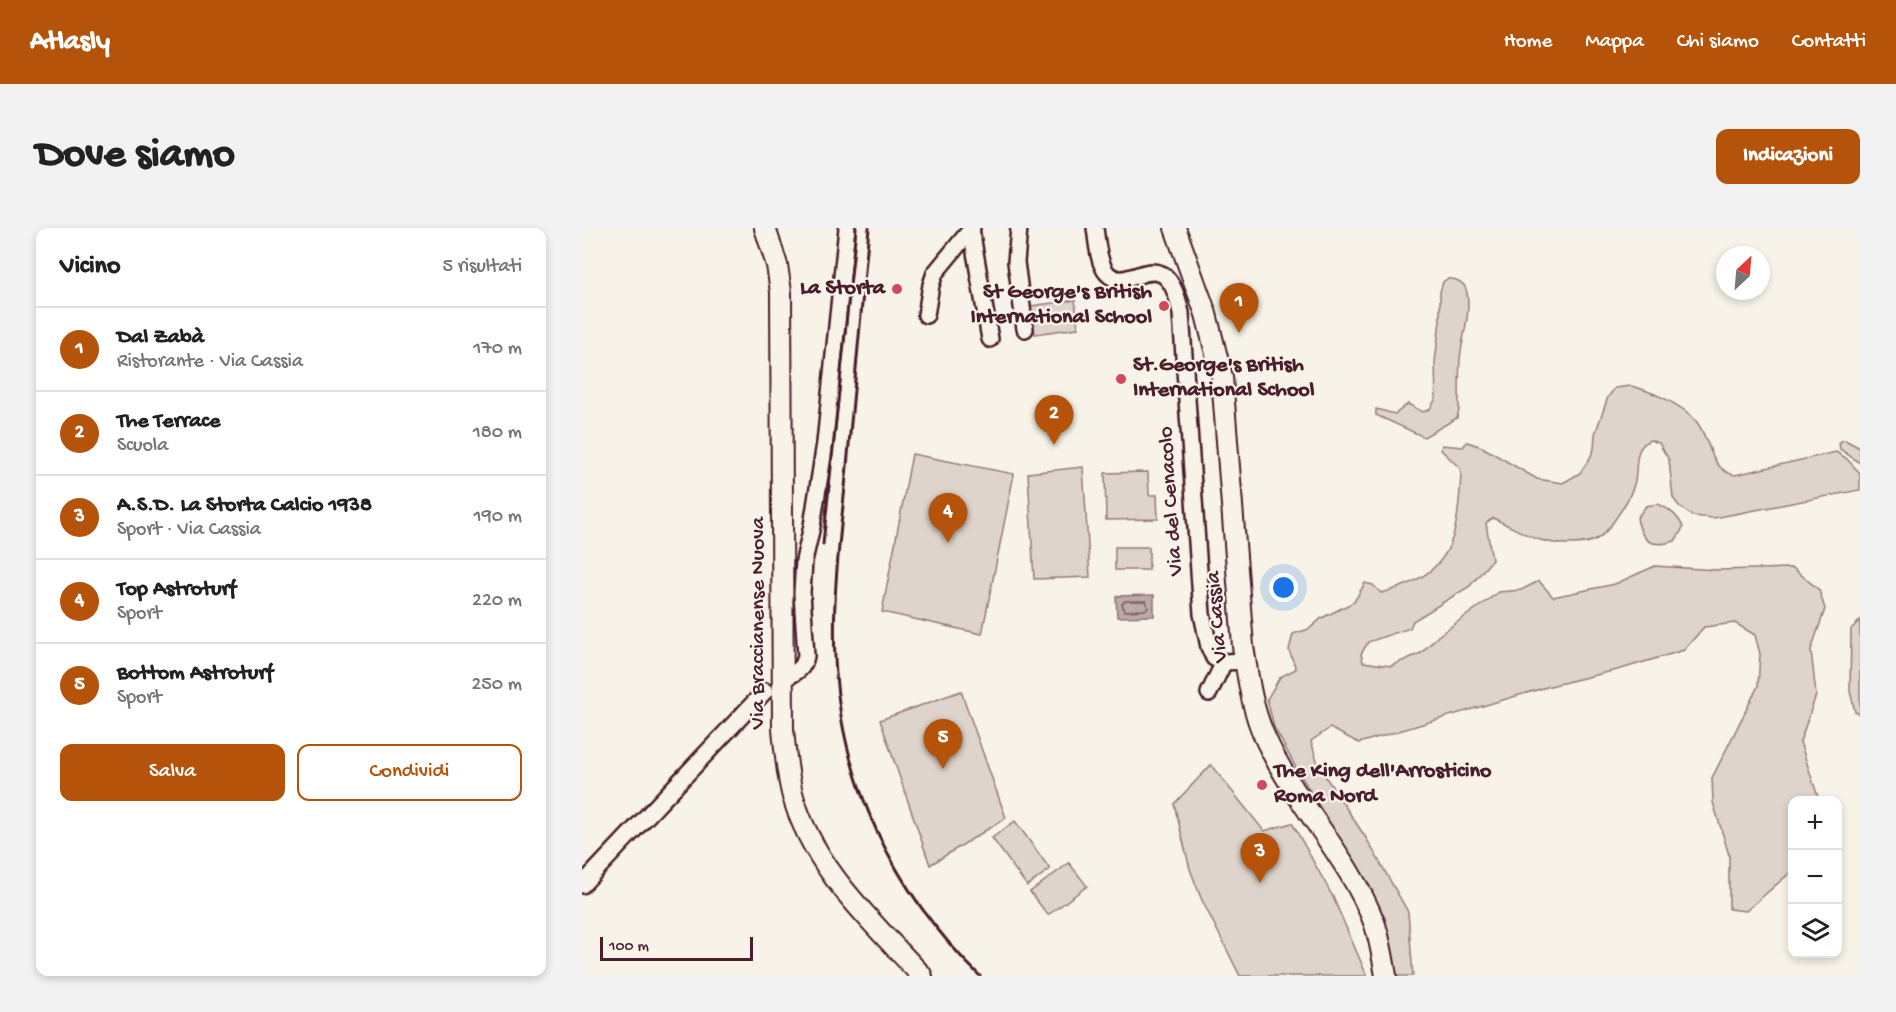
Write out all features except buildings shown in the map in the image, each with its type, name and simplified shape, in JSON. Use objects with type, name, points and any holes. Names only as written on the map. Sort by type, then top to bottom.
[{"type":"main road","name":"Via Braccianense Nuova","points":[[765,228],[777,265],[781,292],[783,729],[789,778],[803,824],[829,871],[849,897],[922,976]]},
{"type":"main road","name":"Via Cassia","points":[[1175,228],[1204,307],[1222,377],[1245,661],[1256,716],[1266,741],[1365,902],[1378,935],[1386,976]]},
{"type":"street","points":[[791,675],[799,671],[806,656],[802,593],[804,561],[825,442],[847,228]]},
{"type":"street","points":[[1019,228],[1016,262],[1025,329]]},
{"type":"street","name":"Via del Cenacolo","points":[[1095,228],[1103,264],[1106,272],[1113,278],[1127,278],[1153,271],[1158,272],[1169,280],[1177,294],[1181,313],[1202,614],[1211,653],[1224,662]]},
{"type":"street","points":[[926,315],[935,273],[972,229]]},
{"type":"street","points":[[972,229],[990,339]]},
{"type":"street","points":[[1209,693],[1224,662],[1245,661]]},
{"type":"street","points":[[582,885],[765,691]]},
{"type":"shaded area","points":[[1447,279],[1454,279],[1463,284],[1468,301],[1460,359],[1459,410],[1457,418],[1424,437],[1376,415],[1376,409],[1395,414],[1408,404],[1423,412],[1430,409],[1436,398],[1435,362],[1440,320],[1440,292],[1443,282]]},
{"type":"shaded area","points":[[1075,300],[1078,328],[1035,334],[1031,306]]},
{"type":"shaded area","points":[[1631,386],[1648,391],[1683,409],[1701,428],[1715,460],[1726,472],[1735,475],[1836,452],[1846,458],[1860,473],[1860,490],[1714,518],[1692,516],[1673,498],[1669,460],[1659,443],[1650,440],[1639,452],[1635,481],[1630,496],[1611,525],[1598,539],[1579,544],[1559,544],[1539,540],[1493,518],[1486,523],[1492,560],[1470,586],[1413,621],[1410,628],[1368,642],[1361,654],[1363,662],[1391,666],[1421,653],[1438,636],[1499,592],[1521,590],[1539,581],[1553,597],[1615,584],[1655,566],[1716,570],[1793,568],[1819,590],[1825,609],[1811,650],[1816,695],[1800,742],[1818,796],[1788,796],[1788,874],[1746,911],[1729,909],[1729,855],[1713,802],[1712,778],[1758,686],[1760,654],[1755,635],[1735,623],[1704,627],[1684,650],[1621,669],[1550,686],[1359,743],[1330,728],[1311,741],[1319,767],[1366,838],[1408,912],[1413,976],[1387,976],[1371,892],[1274,727],[1267,699],[1280,677],[1296,669],[1289,650],[1293,634],[1309,629],[1322,618],[1354,602],[1365,583],[1373,585],[1381,593],[1405,585],[1423,576],[1437,565],[1446,552],[1457,519],[1461,475],[1460,468],[1441,450],[1442,445],[1463,447],[1467,442],[1482,447],[1537,479],[1563,483],[1580,473],[1590,458],[1594,449],[1595,434],[1608,397],[1615,388]]},
{"type":"shaded area","points":[[1845,440],[1860,448],[1860,463],[1840,449],[1839,444]]},
{"type":"shaded area","points":[[912,454],[1014,474],[982,634],[882,612]]},
{"type":"shaded area","points":[[1083,467],[1090,577],[1034,579],[1028,473]]},
{"type":"shaded area","points":[[1148,472],[1149,495],[1157,495],[1158,519],[1106,520],[1105,473]]},
{"type":"shaded area","points":[[1658,504],[1673,513],[1683,528],[1675,541],[1654,543],[1645,538],[1642,533],[1637,518],[1646,506]]},
{"type":"shaded area","points":[[1115,547],[1149,547],[1149,570],[1115,570]]},
{"type":"shaded area","points":[[1860,620],[1860,714],[1855,712],[1850,691],[1851,629]]},
{"type":"shaded area","points":[[961,691],[1006,818],[930,865],[880,720]]},
{"type":"shaded area","points":[[1211,765],[1264,831],[1292,823],[1333,897],[1367,976],[1240,976],[1201,898],[1190,869],[1174,804]]},
{"type":"shaded area","points":[[1015,821],[1050,869],[1027,886],[992,838]]},
{"type":"shaded area","points":[[1069,863],[1087,886],[1048,915],[1030,892]]},
{"type":"water","points":[[1154,595],[1154,616],[1117,617],[1116,596]]},
{"type":"railway","points":[[823,544],[856,228]]},
{"type":"railway","points":[[869,228],[836,590],[834,635],[839,703],[860,790],[897,870],[921,908],[980,976]]},
{"type":"place","name":"La Storta","points":[[897,289]]},
{"type":"place","name":"St George's British International School","points":[[1164,306]]},
{"type":"place","name":"Dal Zabà","points":[[1239,333]]},
{"type":"place","name":"St.George's British International School","points":[[1121,379]]},
{"type":"place","name":"The Terrace","points":[[1054,445]]},
{"type":"place","name":"Top Astroturf","points":[[948,543]]},
{"type":"place","name":"Bottom Astroturf","points":[[943,769]]},
{"type":"place","name":"The King dell'Arrosticino Roma Nord","points":[[1262,785]]},
{"type":"place","name":"A.S.D. La Storta Calcio 1938","points":[[1260,883]]}]
